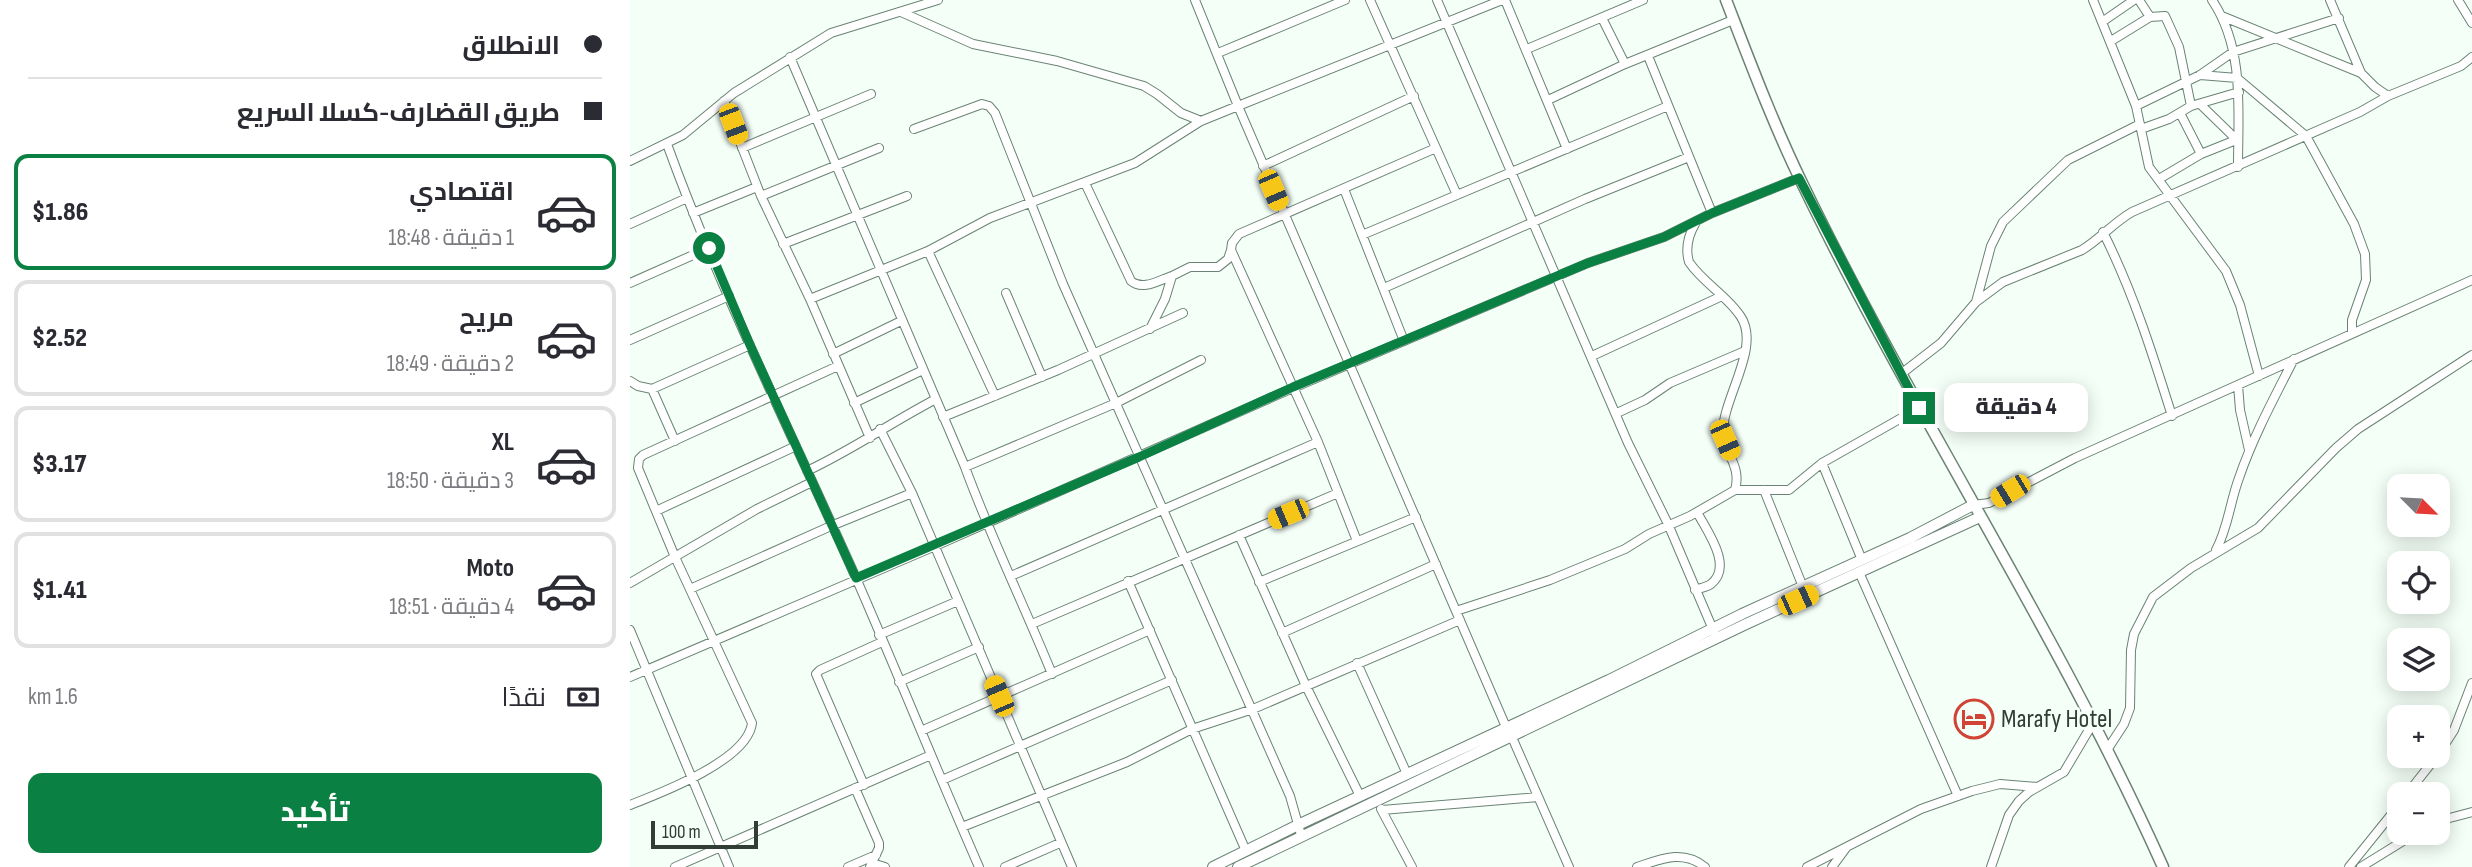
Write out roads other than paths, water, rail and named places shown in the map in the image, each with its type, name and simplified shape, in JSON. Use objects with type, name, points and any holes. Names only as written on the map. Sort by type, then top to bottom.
[{"type":"highway","points":[[1726,0],[1799,178],[1919,408],[2093,723],[2163,867]]},
{"type":"main road","points":[[1213,867],[1301,830],[1715,633],[1973,505]]},
{"type":"main road","points":[[1715,633],[1980,517]]},
{"type":"main road","points":[[1238,867],[1360,796],[1374,795],[1408,774],[1508,731]]},
{"type":"street","points":[[630,161],[667,144],[698,124],[724,101],[831,33],[938,0]]},
{"type":"street","points":[[1218,53],[1345,0]]},
{"type":"street","points":[[1370,0],[1457,195]]},
{"type":"street","points":[[1437,0],[1616,413],[1715,633]]},
{"type":"street","points":[[810,299],[928,251],[990,218],[1147,157],[1201,121],[1503,0],[1527,49],[1567,149]]},
{"type":"street","points":[[1527,49],[1643,0]]},
{"type":"street","points":[[2093,0],[2136,106],[2149,167],[2230,280],[2246,324],[2259,376]]},
{"type":"street","points":[[2102,22],[2136,0],[2150,17]]},
{"type":"street","points":[[2212,0],[2224,18],[2233,52],[2238,92],[2238,167]]},
{"type":"street","points":[[2330,0],[2361,73]]},
{"type":"street","points":[[2458,0],[2472,23]]},
{"type":"street","points":[[1198,1],[1283,213],[1569,867]]},
{"type":"street","points":[[901,12],[973,44],[1057,61],[1144,86],[1181,113],[1201,121]]},
{"type":"street","points":[[2111,41],[2150,17],[2165,16],[2179,47],[2186,81],[2196,105],[2237,141]]},
{"type":"street","points":[[1602,18],[1625,64]]},
{"type":"street","points":[[2224,18],[2361,73],[2388,96]]},
{"type":"street","points":[[2136,106],[2200,75],[2233,52],[2339,18]]},
{"type":"street","points":[[1548,100],[1625,64],[1733,20]]},
{"type":"street","points":[[1648,55],[1712,213]]},
{"type":"street","points":[[790,57],[965,467],[985,522],[1052,674]]},
{"type":"street","points":[[1901,374],[1941,343],[1976,302],[2003,282],[2082,250],[2132,212],[2360,112],[2388,96],[2456,69],[2472,57]]},
{"type":"street","points":[[2200,75],[2237,78],[2306,136],[2354,224],[2365,254],[2366,280],[2352,320],[2352,332]]},
{"type":"street","points":[[1976,302],[1991,246],[2003,222],[2068,160],[2140,127],[2238,92]]},
{"type":"street","points":[[742,148],[871,94]]},
{"type":"street","points":[[1264,166],[1414,96]]},
{"type":"street","points":[[724,101],[759,192],[810,299],[870,438]]},
{"type":"street","points":[[914,129],[978,105],[989,106],[995,113],[1063,284],[1183,558],[1253,709],[1290,796],[1301,830]]},
{"type":"street","points":[[1362,235],[1668,106]]},
{"type":"street","points":[[2180,113],[2201,154]]},
{"type":"street","points":[[2159,179],[2201,154],[2237,141]]},
{"type":"street","points":[[667,144],[687,198],[750,345],[856,578],[977,866]]},
{"type":"street","points":[[694,213],[835,166],[879,148]]},
{"type":"street","points":[[1085,183],[1131,281],[1135,285],[1143,286],[1190,267],[1218,267],[1228,259],[1232,243],[1239,234],[1436,148]]},
{"type":"street","points":[[1384,288],[1636,177],[1689,157]]},
{"type":"street","points":[[630,677],[1139,457],[1293,387],[1557,276],[1655,242],[1712,213],[1799,178]]},
{"type":"street","points":[[1344,189],[1404,341]]},
{"type":"street","points":[[783,244],[907,196]]},
{"type":"street","points":[[630,224],[687,198]]},
{"type":"street","points":[[1696,221],[1687,243],[1689,262],[1741,316],[1745,324],[1745,351],[1723,430],[1737,472],[1735,490]]},
{"type":"street","points":[[2103,232],[2138,308],[2172,416]]},
{"type":"street","points":[[630,283],[709,248]]},
{"type":"street","points":[[1231,250],[1318,442],[1357,541]]},
{"type":"street","points":[[928,251],[995,396]]},
{"type":"street","points":[[1150,329],[1165,299],[1172,276]]},
{"type":"street","points":[[1973,505],[1989,503],[2044,473],[2472,279]]},
{"type":"street","points":[[1006,293],[1042,377]]},
{"type":"street","points":[[630,340],[729,296]]},
{"type":"street","points":[[1592,356],[1722,296]]},
{"type":"street","points":[[943,417],[1042,377],[1183,313]]},
{"type":"street","points":[[833,354],[901,321]]},
{"type":"street","points":[[630,381],[652,389],[750,345]]},
{"type":"street","points":[[1616,413],[1645,400],[1670,383],[1745,351]]},
{"type":"street","points":[[2107,750],[2124,724],[2130,708],[2131,650],[2134,634],[2153,597],[2166,585],[2214,553],[2258,528],[2358,429],[2472,355]]},
{"type":"street","points":[[2214,553],[2221,541],[2231,501],[2249,450],[2294,359]]},
{"type":"street","points":[[965,467],[1116,403],[1201,360]]},
{"type":"street","points":[[630,805],[692,781],[727,756],[751,731],[752,723],[675,557],[638,463],[643,455],[838,366]]},
{"type":"street","points":[[854,403],[923,370]]},
{"type":"street","points":[[2238,385],[2240,410],[2249,450]]},
{"type":"street","points":[[652,389],[675,441]]},
{"type":"street","points":[[807,471],[936,399]]},
{"type":"street","points":[[962,827],[1127,762],[1192,729],[1253,709],[1306,687],[1458,615],[1625,550],[1668,524],[1697,512],[1735,490],[1789,490],[1822,464],[1919,408]]},
{"type":"street","points":[[880,429],[912,493],[1072,867]]},
{"type":"street","points":[[1011,576],[1318,442]]},
{"type":"street","points":[[656,511],[796,446]]},
{"type":"street","points":[[1822,464],[1862,560]]},
{"type":"street","points":[[630,583],[757,509],[812,482]]},
{"type":"street","points":[[1763,490],[1803,587]]},
{"type":"street","points":[[690,589],[912,493]]},
{"type":"street","points":[[1032,624],[1338,494]]},
{"type":"street","points":[[1980,517],[1989,503]]},
{"type":"street","points":[[1695,590],[1712,583],[1720,562],[1697,512]]},
{"type":"street","points":[[1259,582],[1416,517]]},
{"type":"street","points":[[1239,535],[1306,687],[1360,796]]},
{"type":"street","points":[[1282,633],[1436,564]]},
{"type":"street","points":[[1859,572],[1958,796]]},
{"type":"street","points":[[1128,581],[1246,851]]},
{"type":"street","points":[[873,862],[879,843],[817,674],[881,638],[958,601]]},
{"type":"street","points":[[630,630],[729,867]]},
{"type":"street","points":[[920,731],[1150,630]]},
{"type":"street","points":[[899,682],[979,647]]},
{"type":"street","points":[[1357,663],[1408,774]]},
{"type":"street","points":[[942,780],[1172,680]]},
{"type":"street","points":[[2450,736],[2472,683]]},
{"type":"street","points":[[1991,867],[2009,815],[2019,801],[2064,772],[2093,723]]},
{"type":"street","points":[[676,867],[931,755]]},
{"type":"street","points":[[2416,782],[2427,768]]},
{"type":"street","points":[[1807,867],[1921,809],[1958,796],[2000,784],[2038,787]]},
{"type":"street","points":[[1374,795],[1412,867]]},
{"type":"street","points":[[1382,810],[1538,797]]},
{"type":"street","points":[[2450,818],[2472,812]]},
{"type":"street","points":[[2349,867],[2387,820]]},
{"type":"street","points":[[1005,867],[1060,843]]},
{"type":"street","points":[[2361,867],[2397,845]]},
{"type":"street","points":[[1832,867],[1847,846]]},
{"type":"street","points":[[1637,867],[1662,858],[1678,856],[1688,857],[1705,867]]},
{"type":"street","points":[[848,867],[873,862],[885,867]]},
{"type":"place","name":"Marafy Hotel","points":[[1974,719]]}]
